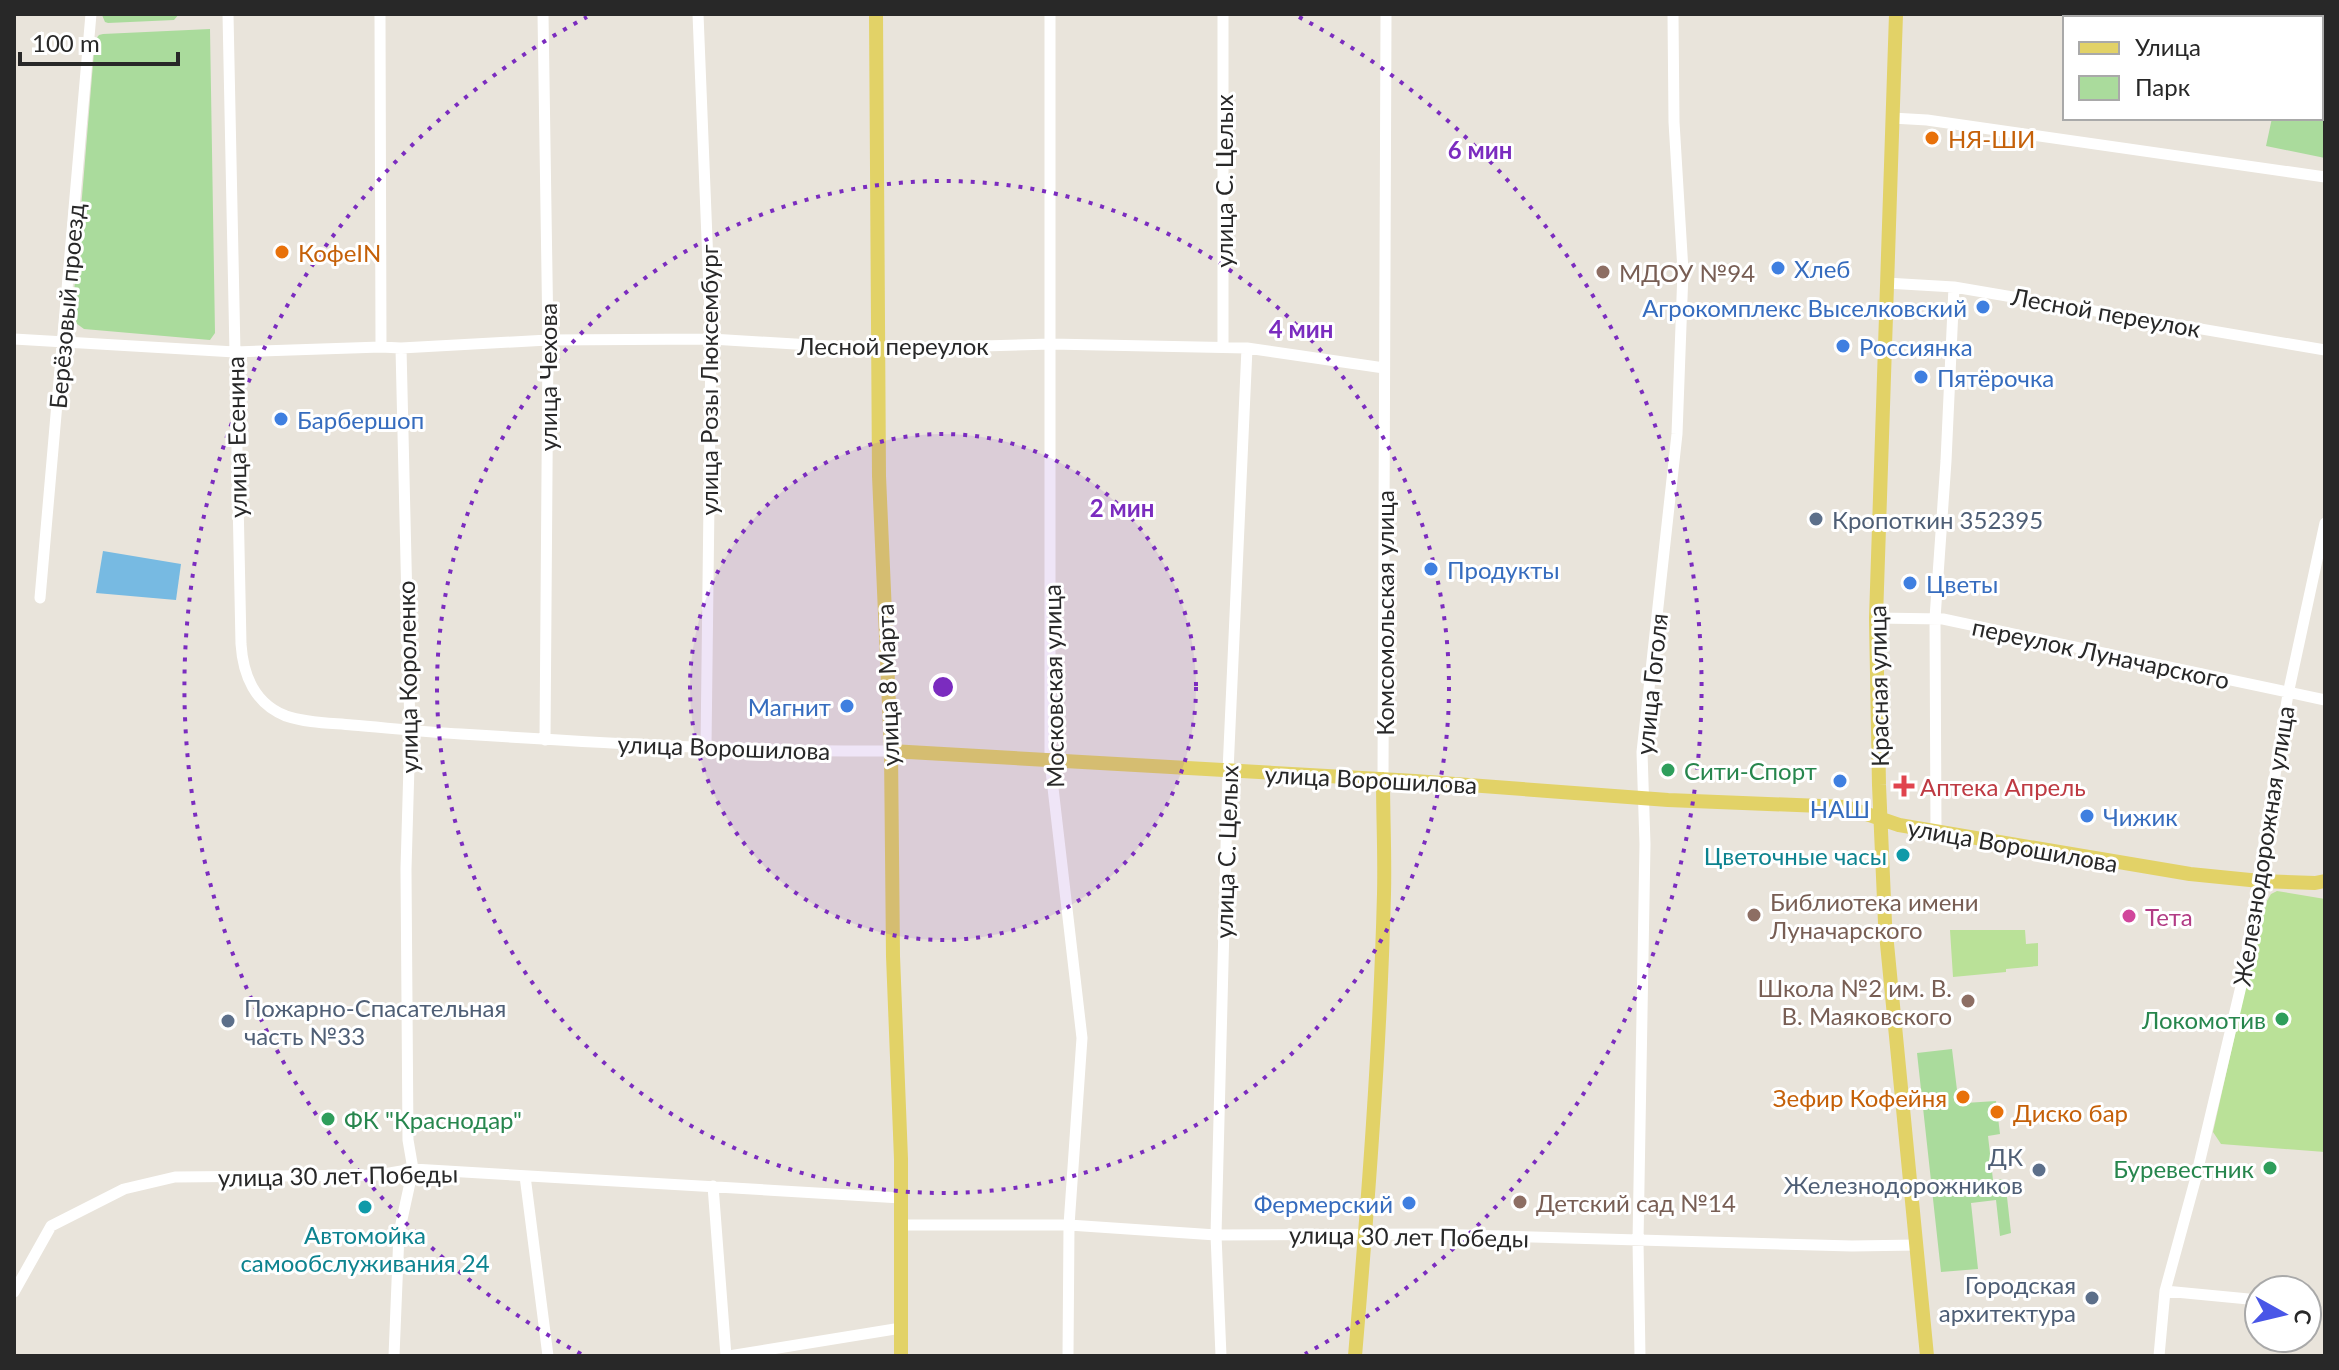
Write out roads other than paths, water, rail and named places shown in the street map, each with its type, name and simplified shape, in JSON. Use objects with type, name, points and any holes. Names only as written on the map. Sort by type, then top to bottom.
[{"type":"main road","name":"улица 8 Марта","points":[[876,14],[879,476],[891,751],[893,956],[902,1225],[901,1356]]},
{"type":"main road","name":"Красная улица","points":[[1896,14],[1876,618],[1885,923],[1927,1356]]},
{"type":"main road","name":"улица Ворошилова","points":[[891,751],[1383,779],[1644,798],[1846,807],[1899,825],[2190,874],[2260,881],[2325,881]]},
{"type":"main road","name":"Комсомольская улица","points":[[1355,1356],[1384,908],[1383,779]]},
{"type":"street","name":"Берёзовый проезд","points":[[40,598],[91,14]]},
{"type":"street","name":"улица Есенина","points":[[228,14],[242,664],[249,684],[263,702],[284,715],[304,721],[410,731]]},
{"type":"street","points":[[380,14],[381,347]]},
{"type":"street","name":"улица Чехова","points":[[543,14],[548,340],[545,740]]},
{"type":"street","name":"улица Розы Люксембург","points":[[698,14],[711,339],[706,747]]},
{"type":"street","name":"Московская улица","points":[[1050,14],[1050,762],[1082,1038],[1069,1225],[1068,1356]]},
{"type":"street","name":"улица С. Целых","points":[[1223,14],[1223,347]]},
{"type":"street","name":"Комсомольская улица","points":[[1383,779],[1386,14]]},
{"type":"street","name":"улица Гоголя","points":[[1640,1356],[1642,752],[1677,434],[1683,271],[1674,122],[1673,14]]},
{"type":"street","points":[[1892,118],[1942,122],[2325,177]]},
{"type":"street","name":"Лесной переулок","points":[[1886,283],[1954,287],[2325,350]]},
{"type":"street","points":[[1936,832],[1935,618],[1954,287]]},
{"type":"street","points":[[14,339],[235,352],[401,348]]},
{"type":"street","name":"Лесной переулок","points":[[401,348],[548,340],[711,339],[877,349],[1051,344],[1223,347],[1384,368]]},
{"type":"street","name":"улица Короленко","points":[[394,1356],[399,1233],[413,1169],[408,1140],[406,869],[410,731],[401,348]]},
{"type":"street","name":"улица С. Целых","points":[[1221,1356],[1216,1235],[1228,771],[1247,348]]},
{"type":"street","name":"Железнодорожная улица","points":[[2159,1356],[2165,1291],[2195,1181],[2242,982],[2288,694],[2325,523]]},
{"type":"street","name":"переулок Луначарского","points":[[1876,618],[1935,618],[2325,700]]},
{"type":"street","name":"улица Ворошилова","points":[[410,731],[706,747],[891,751]]},
{"type":"street","name":"улица 30 лет Победы","points":[[14,1292],[51,1226],[124,1189],[175,1177],[378,1175],[413,1169],[901,1198]]},
{"type":"street","points":[[525,1176],[548,1356]]},
{"type":"street","points":[[713,1186],[727,1356],[901,1328]]},
{"type":"street","name":"улица 30 лет Победы","points":[[902,1225],[1069,1225],[1216,1235],[1365,1233],[1852,1246],[1917,1245]]},
{"type":"street","points":[[2165,1291],[2243,1298]]},
{"type":"water","points":[[103,551],[181,564],[176,600],[96,593]]},
{"type":"place","name":"НЯ-ШИ","points":[[1932,138]]},
{"type":"place","name":"КофеIN","points":[[282,252]]},
{"type":"place","name":"Хлеб","points":[[1778,268]]},
{"type":"place","name":"МДОУ №94","points":[[1603,272]]},
{"type":"place","name":"Агрокомплекс Выселковский","points":[[1983,307]]},
{"type":"place","name":"Россиянка","points":[[1843,346]]},
{"type":"place","name":"Пятёрочка","points":[[1921,377]]},
{"type":"place","name":"Барбершоп","points":[[281,419]]},
{"type":"place","name":"Кропоткин 352395","points":[[1816,519]]},
{"type":"place","name":"Продукты","points":[[1431,569]]},
{"type":"place","name":"Цветы","points":[[1910,583]]},
{"type":"place","name":"Магнит","points":[[847,706]]},
{"type":"place","name":"Сити-Спорт","points":[[1668,770]]},
{"type":"place","name":"НАШ","points":[[1840,781]]},
{"type":"place","name":"Аптека Апрель","points":[[1904,786]]},
{"type":"place","name":"Чижик","points":[[2087,816]]},
{"type":"place","name":"Цветочные часы","points":[[1903,855]]},
{"type":"place","name":"Библиотека имени Луначарского","points":[[1754,915]]},
{"type":"place","name":"Тета","points":[[2129,916]]},
{"type":"place","name":"Школа №2 им. В. В. Маяковского","points":[[1968,1001]]},
{"type":"place","name":"Локомотив","points":[[2282,1019]]},
{"type":"place","name":"Пожарно-Спасательная часть №33","points":[[228,1021]]},
{"type":"place","name":"Зефир Кофейня","points":[[1963,1097]]},
{"type":"place","name":"Диско бар","points":[[1997,1112]]},
{"type":"place","name":"ФК \"Краснодар\"","points":[[328,1119]]},
{"type":"place","name":"Буревестник","points":[[2270,1168]]},
{"type":"place","name":"ДК Железнодорожников","points":[[2039,1170]]},
{"type":"place","name":"Детский сад №14","points":[[1520,1202]]},
{"type":"place","name":"Фермерский","points":[[1409,1203]]},
{"type":"place","name":"Автомойка самообслуживания 24","points":[[365,1207]]},
{"type":"place","name":"Городская архитектура","points":[[2092,1298]]}]
